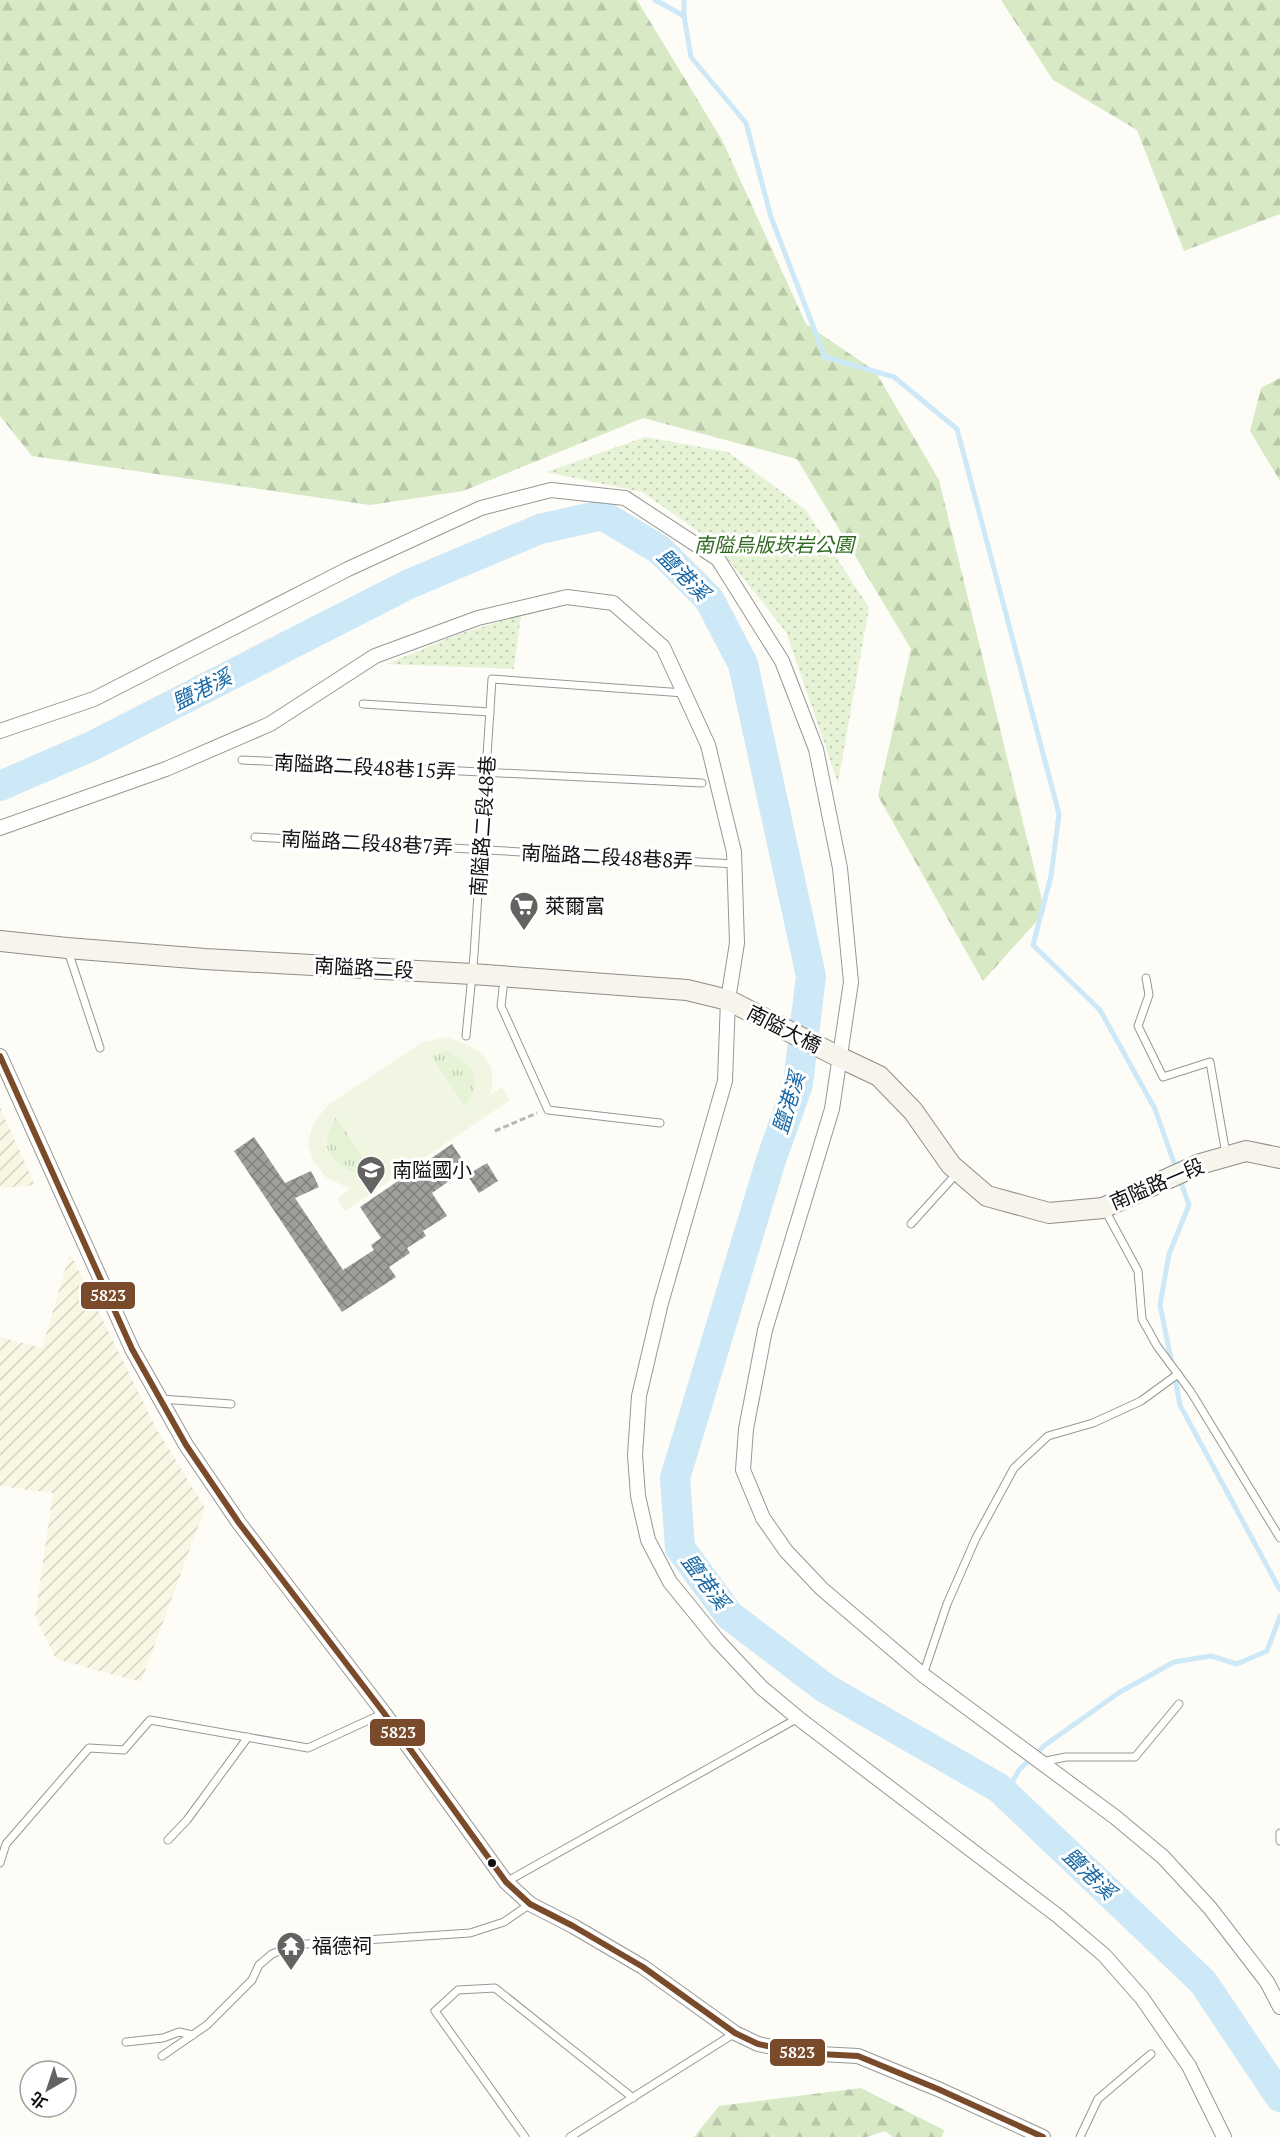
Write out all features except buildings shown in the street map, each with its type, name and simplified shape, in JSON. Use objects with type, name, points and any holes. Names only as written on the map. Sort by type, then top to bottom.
[{"type":"street","points":[[0,731],[94,699],[348,569],[482,508],[551,490],[625,498],[718,559],[782,661],[816,749],[840,868],[851,982],[832,1109],[765,1330],[746,1429],[743,1470],[763,1518],[786,1551],[822,1589],[923,1675],[1115,1817],[1162,1857],[1210,1908],[1267,1982],[1280,2007]]},
{"type":"street","points":[[0,828],[166,769],[270,724],[375,656],[478,618],[567,597],[613,603],[663,647],[708,745],[734,852],[737,943],[728,1000],[725,1081],[661,1304],[639,1396],[635,1455],[638,1496],[648,1540],[670,1582],[725,1649],[762,1688],[1058,1916],[1104,1955],[1142,1998],[1189,2066],[1224,2137]]},
{"type":"street","name":"南隘路二段","points":[[0,941],[205,959],[472,974],[687,990],[728,1000]]},
{"type":"street","name":"南隘大橋","points":[[728,1000],[841,1058]]},
{"type":"street","points":[[0,1056],[132,1348],[186,1445],[239,1523],[384,1713],[506,1882],[530,1904],[643,1967],[735,2033],[758,2044],[801,2053],[858,2056],[938,2089],[1027,2134],[1043,2137]]},
{"type":"street","name":"南隘路一段","points":[[841,1058],[879,1076],[913,1111],[951,1165],[987,1196],[1049,1213],[1103,1208],[1200,1164],[1246,1151],[1280,1158]]},
{"type":"lane","name":"南隘路二段48巷","points":[[466,1036],[487,774],[492,678],[684,693]]},
{"type":"lane","points":[[363,704],[490,712]]},
{"type":"lane","name":"南隘路二段48巷15弄","points":[[242,760],[702,783]]},
{"type":"lane","name":"南隘路二段48巷7弄","points":[[255,837],[480,849]]},
{"type":"lane","name":"南隘路二段48巷8弄","points":[[480,849],[735,864]]},
{"type":"lane","points":[[67,948],[100,1048]]},
{"type":"lane","points":[[504,977],[501,1006],[548,1110],[660,1123]]},
{"type":"lane","points":[[1146,978],[1149,995],[1138,1026],[1163,1077],[1209,1062],[1227,1157]]},
{"type":"lane","points":[[911,1224],[958,1171]]},
{"type":"lane","points":[[1103,1208],[1138,1270],[1142,1319],[1157,1346],[1191,1392],[1280,1538]]},
{"type":"lane","points":[[923,1675],[946,1604],[976,1538],[1014,1468],[1048,1436],[1093,1423],[1142,1401],[1178,1374]]},
{"type":"lane","points":[[159,1399],[231,1404]]},
{"type":"lane","points":[[1041,1762],[1066,1757],[1135,1757],[1179,1704]]},
{"type":"lane","points":[[0,1863],[6,1844],[89,1748],[124,1750],[150,1720],[308,1748],[384,1713]]},
{"type":"lane","points":[[506,1882],[798,1718]]},
{"type":"lane","points":[[168,1840],[187,1820],[248,1737]]},
{"type":"lane","points":[[1280,1833],[1280,1841]]},
{"type":"lane","points":[[162,2056],[207,2025],[252,1980],[259,1965],[272,1954],[306,1944],[470,1933],[504,1922],[530,1904]]},
{"type":"lane","points":[[525,2137],[435,2011],[458,1990],[495,1988],[633,2098]]},
{"type":"lane","points":[[126,2042],[163,2038],[179,2032],[193,2035]]},
{"type":"lane","points":[[570,2137],[735,2033]]},
{"type":"lane","points":[[1080,2137],[1098,2098],[1151,2054]]},
{"type":"path","points":[[495,1131],[548,1110]]},
{"type":"shaded area","points":[[0,1107],[35,1185],[0,1188]]},
{"type":"shaded area","points":[[70,1253],[156,1428],[205,1508],[141,1682],[56,1659],[35,1616],[53,1493],[0,1486],[0,1337],[42,1348]]},
{"type":"green space","points":[[0,0],[637,0],[722,140],[806,324],[875,371],[939,480],[1045,912],[983,981],[878,796],[911,649],[797,459],[643,418],[463,491],[370,505],[32,456],[0,416]]},
{"type":"green space","points":[[1001,0],[1280,0],[1280,214],[1184,251],[1137,130],[1053,80]]},
{"type":"green space","points":[[1280,378],[1280,481],[1250,431],[1261,388]]},
{"type":"green space","name":"南隘烏版崁岩公園","points":[[645,437],[728,452],[806,510],[869,608],[838,783],[786,632],[715,543],[642,492],[546,472]]},
{"type":"green space","points":[[521,615],[514,669],[387,664],[456,635]]},
{"type":"green space","points":[[448,1037],[476,1050],[487,1060],[490,1067],[491,1094],[502,1087],[510,1100],[345,1211],[337,1199],[350,1189],[326,1177],[313,1161],[308,1143],[313,1124],[328,1105],[423,1042]],"holes":[[[447,1051],[464,1061],[474,1074],[474,1088],[465,1106],[430,1055]],[[336,1117],[372,1170],[357,1175],[339,1164],[328,1152],[327,1136]]]},
{"type":"green space","points":[[447,1051],[470,1067],[474,1074],[475,1088],[465,1107],[430,1055]]},
{"type":"green space","points":[[336,1117],[372,1170],[357,1175],[339,1164],[328,1152],[327,1136]]},
{"type":"green space","points":[[861,2088],[944,2130],[942,2137],[893,2137],[885,2131],[867,2137],[694,2137],[719,2106]]},
{"type":"waterway","points":[[655,0],[684,16]]},
{"type":"waterway","points":[[684,0],[684,16],[691,57],[746,123],[771,217],[825,357],[894,377],[957,429],[1059,814],[1051,876],[1033,945],[1100,1010],[1155,1109],[1189,1205],[1169,1254],[1160,1305],[1172,1364]]},
{"type":"waterway","name":"鹽港溪","points":[[0,786],[92,746],[409,584],[540,529],[602,515],[660,550],[709,599],[743,664],[811,976],[798,1084],[771,1160],[675,1478],[680,1548],[729,1615],[825,1688],[999,1788],[1203,1982],[1280,2097]]},
{"type":"waterway","points":[[1174,1374],[1180,1405],[1280,1590]]},
{"type":"waterway","points":[[1005,1795],[1019,1770],[1045,1745],[1120,1692],[1174,1662],[1211,1656],[1237,1664],[1267,1651],[1280,1616]]},
{"type":"transit line","name":"5823","points":[[0,1056],[132,1349],[186,1445],[239,1523],[384,1713],[506,1882],[530,1904],[643,1967],[735,2033],[758,2044],[801,2053],[858,2056],[938,2089],[1043,2137]]},
{"type":"place","name":"萊爾富","points":[[524,932]]},
{"type":"place","name":"南隘國小","points":[[371,1196]]},
{"type":"place","name":"福德祠","points":[[291,1972]]}]
